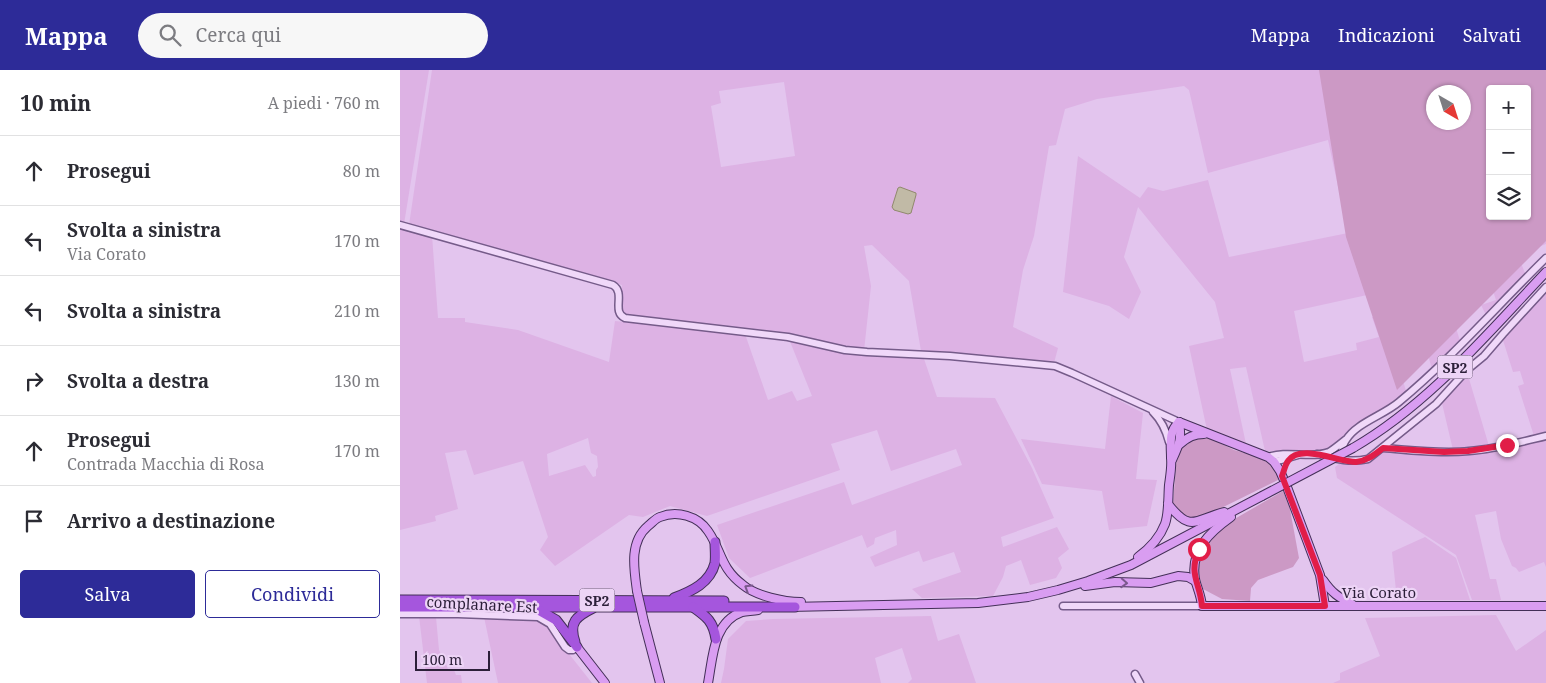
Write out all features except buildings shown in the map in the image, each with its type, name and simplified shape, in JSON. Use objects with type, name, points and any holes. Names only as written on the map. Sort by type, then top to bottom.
[{"type":"highway","points":[[669,600],[700,586],[710,574],[715,562],[715,542]]},
{"type":"highway","name":"SP2","points":[[400,600],[669,600],[794,604]]},
{"type":"highway","name":"SP2","points":[[400,606],[692,607],[794,604]]},
{"type":"highway","points":[[532,607],[556,620],[577,647]]},
{"type":"highway","points":[[577,647],[573,626],[581,614],[596,607]]},
{"type":"highway","points":[[692,607],[711,622],[716,639]]},
{"type":"main road","name":"SP2","points":[[794,604],[878,606],[978,604],[1028,597],[1058,590],[1117,570],[1253,501],[1353,448],[1384,429],[1432,391],[1546,272]]},
{"type":"main road","points":[[1179,422],[1212,434],[1271,460],[1282,476],[1320,575],[1330,591],[1339,598],[1356,606]]},
{"type":"main road","points":[[1172,460],[1180,444],[1179,422]]},
{"type":"main road","points":[[1117,570],[1146,551],[1156,539],[1165,523],[1172,460],[1170,445],[1172,432],[1179,422]]},
{"type":"main road","points":[[1180,444],[1196,434],[1212,434]]},
{"type":"main road","points":[[1202,606],[1201,595],[1195,581],[1195,558],[1205,540],[1253,501]]},
{"type":"main road","points":[[1168,504],[1179,518],[1189,522],[1198,521],[1238,508]]},
{"type":"main road","points":[[660,681],[637,591],[633,561],[636,544],[644,530],[659,517],[673,513],[686,515],[699,521],[708,530],[723,562],[731,574],[743,586],[756,593],[794,604]]},
{"type":"main road","points":[[1320,575],[1325,606]]},
{"type":"main road","points":[[1058,590],[1115,582],[1151,583],[1178,576],[1188,577],[1195,581]]},
{"type":"main road","points":[[1325,606],[1330,598],[1330,591]]},
{"type":"main road","points":[[708,683],[716,639],[724,624],[743,612],[794,604]]},
{"type":"main road","name":"Via Corato","points":[[1202,606],[1546,606]]},
{"type":"main road","points":[[577,647],[605,683]]},
{"type":"street","points":[[400,225],[613,285],[619,292],[618,312],[625,318],[788,336],[845,350],[950,356],[1055,366],[1179,422]]},
{"type":"street","points":[[1271,460],[1276,454],[1317,454],[1328,452],[1345,440],[1357,428],[1396,404],[1426,379],[1546,258]]},
{"type":"street","points":[[1317,454],[1356,462],[1368,459],[1436,404],[1467,370],[1484,356],[1546,287]]},
{"type":"street","points":[[1150,410],[1166,430],[1170,445]]},
{"type":"street","points":[[1383,448],[1444,452],[1468,451],[1546,436]]},
{"type":"street","points":[[1345,440],[1341,454],[1346,461]]},
{"type":"street","points":[[1271,460],[1290,458],[1299,454]]},
{"type":"street","points":[[1282,476],[1290,458]]},
{"type":"street","name":"Via Corato","points":[[1063,606],[1202,606]]},
{"type":"street","name":"complanare Est","points":[[400,614],[538,617],[550,624],[565,647],[569,650],[577,647]]},
{"type":"street","points":[[1135,674],[1140,683]]},
{"type":"shaded area","points":[[400,70],[429,70],[404,224],[400,223]]},
{"type":"shaded area","points":[[432,70],[1462,70],[1465,85],[1426,85],[1426,91],[1408,91],[1423,152],[1453,130],[1471,130],[1471,117],[1486,195],[1486,220],[1531,220],[1531,197],[1546,126],[1546,244],[1518,255],[1526,276],[1487,317],[1481,305],[1496,300],[1490,282],[1452,315],[1461,344],[1433,372],[1420,329],[1390,339],[1407,394],[1339,443],[1319,452],[1265,451],[1246,367],[1230,369],[1246,444],[1207,430],[1189,346],[1224,338],[1215,302],[1138,207],[1124,257],[1141,292],[1129,319],[1109,306],[1063,292],[1078,156],[1140,198],[1148,187],[1163,191],[1208,180],[1229,257],[1348,233],[1328,140],[1208,173],[1189,90],[1184,86],[1097,99],[1065,109],[1056,145],[1049,146],[1034,236],[1023,270],[1013,327],[1058,348],[1054,363],[921,351],[909,281],[872,245],[864,246],[871,286],[864,351],[843,348],[783,333],[627,317],[620,311],[622,285],[409,225]],"holes":[[[784,82],[795,156],[721,167],[711,106],[721,103],[719,91]],[[1367,295],[1423,300],[1372,317],[1379,337],[1356,343],[1357,350],[1304,362],[1294,311]]]},
{"type":"shaded area","points":[[1319,70],[1546,70],[1546,241],[1397,390],[1346,237]]},
{"type":"shaded area","points":[[900,187],[916,193],[911,213],[908,214],[894,210],[892,207]]},
{"type":"shaded area","points":[[400,227],[432,235],[438,318],[465,318],[465,322],[518,330],[609,362],[615,321],[745,334],[768,400],[792,391],[797,401],[812,396],[789,339],[849,353],[923,356],[937,397],[995,398],[1032,468],[1054,518],[1001,537],[1003,547],[1057,527],[1069,549],[1058,558],[1062,568],[1056,578],[1030,585],[1021,560],[1006,566],[1003,577],[993,596],[922,598],[912,589],[961,572],[954,552],[923,562],[919,551],[875,567],[870,557],[897,545],[896,530],[875,538],[874,544],[867,548],[862,535],[750,578],[729,558],[717,525],[844,482],[852,505],[962,465],[956,449],[891,471],[877,430],[831,444],[840,470],[707,516],[670,506],[643,517],[629,515],[555,566],[540,550],[548,537],[523,461],[474,475],[466,450],[445,453],[458,509],[435,516],[436,521],[400,530]],"holes":[[[588,438],[591,453],[597,456],[598,467],[596,476],[593,477],[585,465],[549,476],[547,454]]]},
{"type":"shaded area","points":[[1546,290],[1546,433],[1534,436],[1518,386],[1524,384],[1520,371],[1513,372],[1502,337]]},
{"type":"shaded area","points":[[1467,372],[1489,446],[1486,450],[1546,436],[1546,567],[1544,562],[1519,572],[1512,566],[1501,539],[1496,511],[1475,515],[1490,579],[1496,579],[1501,600],[1472,600],[1456,555],[1337,478],[1335,467],[1339,464],[1369,461],[1388,449],[1453,450],[1441,399]]},
{"type":"shaded area","points":[[1111,396],[1143,413],[1136,479],[1157,480],[1147,526],[1109,530],[1102,491],[1042,484],[1021,439],[1105,449]]},
{"type":"shaded area","points":[[1193,436],[1210,438],[1234,450],[1263,458],[1274,467],[1280,479],[1199,519],[1186,520],[1178,514],[1173,503],[1177,453],[1180,445]]},
{"type":"shaded area","points":[[1283,491],[1289,504],[1299,558],[1293,567],[1258,580],[1251,588],[1250,601],[1222,599],[1203,589],[1196,565],[1203,546],[1219,528]]},
{"type":"shaded area","points":[[1425,537],[1456,558],[1470,600],[1397,600],[1392,552]]},
{"type":"shaded area","points":[[1496,615],[1516,651],[1546,630],[1546,683],[1333,683],[1340,680],[1340,673],[1380,656],[1365,618]]},
{"type":"shaded area","points":[[419,616],[436,617],[439,650],[448,669],[454,670],[456,675],[461,675],[462,683],[427,683]]},
{"type":"shaded area","points":[[931,616],[938,641],[959,634],[976,683],[908,683],[912,679],[902,648],[875,658],[881,683],[721,683],[728,639],[746,621]]},
{"type":"shaded area","points":[[484,617],[532,617],[543,621],[592,683],[498,683]]},
{"type":"route","points":[[1199,549],[1195,558],[1194,568],[1195,581],[1201,595],[1202,606],[1325,606],[1320,575],[1282,476],[1290,458],[1299,454],[1317,454],[1356,462],[1368,459],[1383,448],[1444,452],[1468,451],[1507,445]]}]
